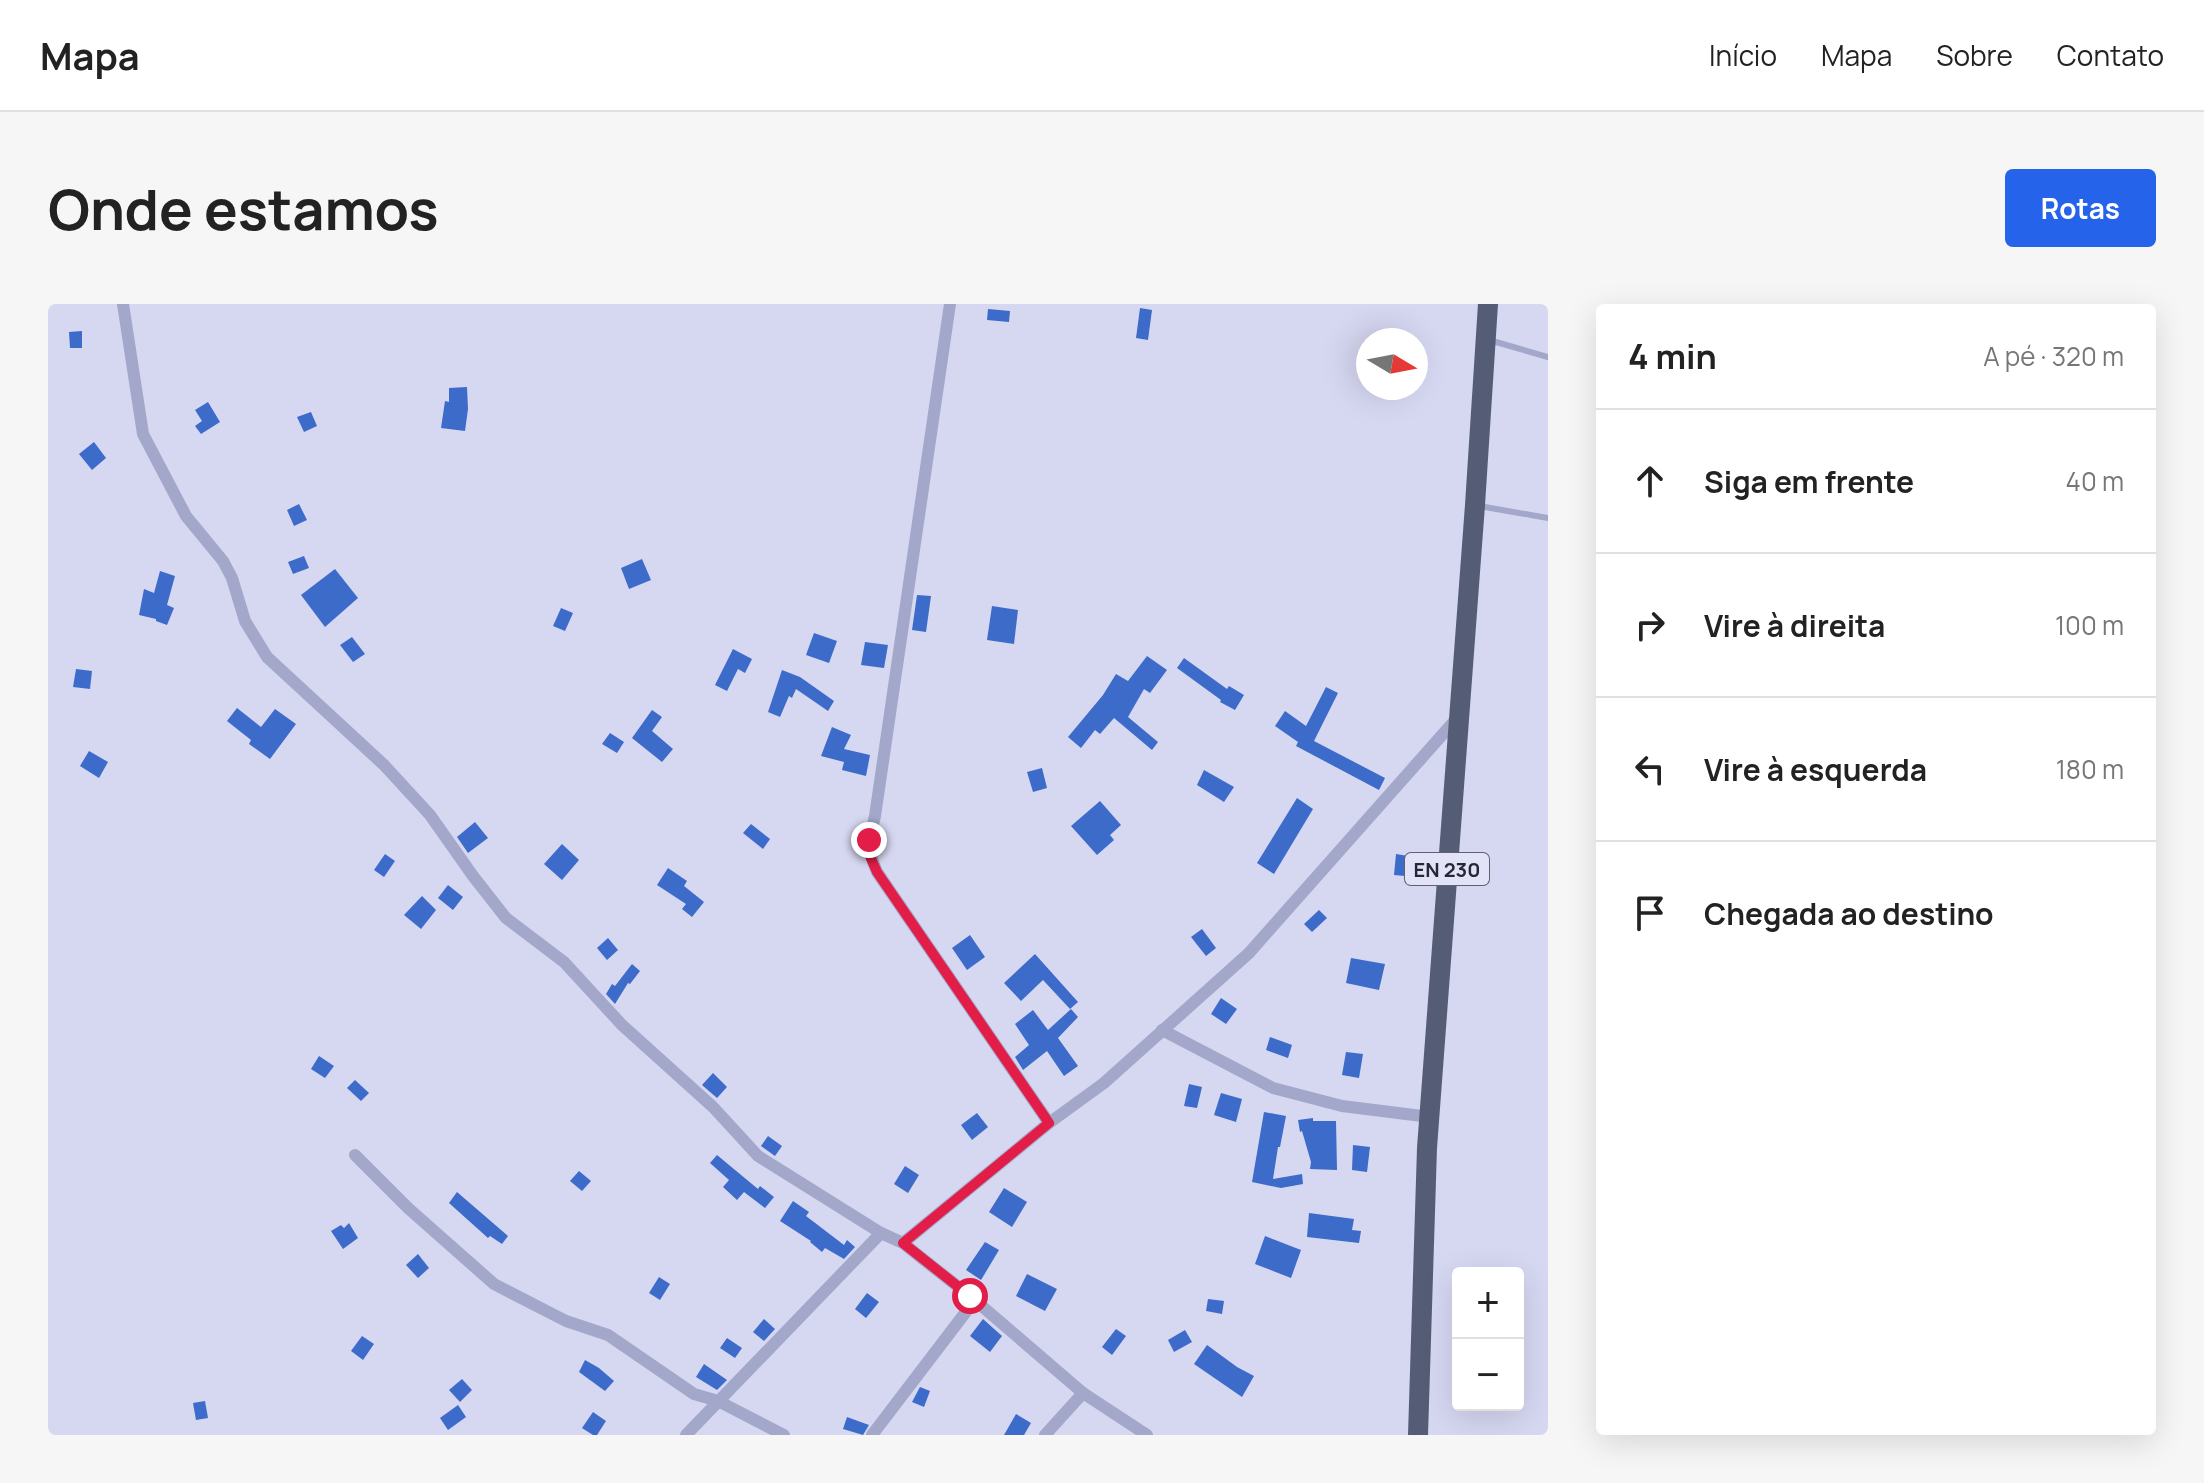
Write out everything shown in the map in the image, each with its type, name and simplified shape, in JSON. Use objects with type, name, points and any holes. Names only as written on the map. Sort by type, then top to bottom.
[{"type":"main road","name":"EN 230","points":[[1418,1435],[1430,1117],[1488,304]]},
{"type":"street","points":[[123,304],[143,434],[186,516],[223,561],[232,578],[245,621],[267,657],[384,765],[430,815],[506,918],[564,962],[622,1025],[713,1107],[758,1156],[881,1233],[903,1243],[1083,1393],[1147,1435]]},
{"type":"street","points":[[950,304],[869,854],[877,872],[1049,1123]]},
{"type":"street","points":[[903,1243],[1049,1123],[1104,1083],[1249,953],[1458,717]]},
{"type":"street","points":[[1162,1030],[1273,1088],[1342,1106],[1430,1117]]},
{"type":"street","points":[[355,1155],[408,1208],[494,1284],[566,1321],[608,1335],[694,1394],[718,1401],[784,1435]]},
{"type":"street","points":[[686,1435],[881,1233]]},
{"type":"street","points":[[872,1435],[975,1300]]},
{"type":"street","points":[[1045,1435],[1083,1393]]},
{"type":"lane","points":[[1485,339],[1548,357]]},
{"type":"lane","points":[[1475,505],[1548,518]]},
{"type":"building","points":[[1140,308],[1152,310],[1148,340],[1136,338]]},
{"type":"building","points":[[988,309],[1010,311],[1009,322],[987,320]]},
{"type":"building","points":[[82,331],[82,348],[70,348],[69,332]]},
{"type":"building","points":[[467,387],[465,431],[441,428],[445,401],[449,402],[449,388]]},
{"type":"building","points":[[208,402],[220,422],[201,434],[195,426],[202,421],[195,410]]},
{"type":"building","points":[[311,412],[317,426],[304,432],[297,417]]},
{"type":"building","points":[[94,442],[106,458],[92,470],[79,454]]},
{"type":"building","points":[[299,504],[307,520],[294,526],[287,510]]},
{"type":"building","points":[[304,556],[309,568],[293,574],[288,562]]},
{"type":"building","points":[[642,559],[651,580],[629,589],[621,568]]},
{"type":"building","points":[[335,569],[358,598],[325,627],[301,595]]},
{"type":"building","points":[[160,571],[175,576],[167,605],[174,608],[167,625],[139,615],[144,589],[154,593]]},
{"type":"building","points":[[917,595],[931,596],[926,632],[912,630]]},
{"type":"building","points":[[992,606],[1018,610],[1014,644],[987,640]]},
{"type":"building","points":[[561,608],[573,613],[565,631],[553,626]]},
{"type":"building","points":[[814,633],[837,641],[829,663],[806,655]]},
{"type":"building","points":[[352,637],[365,654],[353,662],[340,645]]},
{"type":"building","points":[[865,642],[888,645],[884,668],[861,665]]},
{"type":"building","points":[[733,649],[752,659],[745,673],[738,669],[727,691],[715,685]]},
{"type":"building","points":[[1147,656],[1167,670],[1150,693],[1144,689],[1128,717],[1158,742],[1152,750],[1114,718],[1100,734],[1095,730],[1081,748],[1068,737],[1116,674],[1128,681]]},
{"type":"building","points":[[1184,658],[1227,689],[1229,686],[1244,695],[1235,710],[1177,668]]},
{"type":"building","points":[[76,669],[92,671],[90,689],[73,687]]},
{"type":"building","points":[[782,670],[800,677],[834,701],[828,711],[796,689],[792,698],[789,696],[780,717],[768,712]]},
{"type":"building","points":[[1326,687],[1338,693],[1314,741],[1385,778],[1379,790],[1296,746],[1298,742],[1275,726],[1285,711],[1306,726]]},
{"type":"building","points":[[237,708],[261,727],[275,709],[296,724],[270,759],[249,744],[251,740],[227,721]]},
{"type":"building","points":[[652,710],[662,717],[652,731],[673,749],[662,762],[632,738]]},
{"type":"building","points":[[832,727],[851,735],[844,749],[870,755],[866,776],[842,770],[844,762],[821,756]]},
{"type":"building","points":[[610,733],[624,742],[617,753],[602,744]]},
{"type":"building","points":[[89,751],[108,762],[99,778],[80,766]]},
{"type":"building","points":[[1042,768],[1047,788],[1033,792],[1027,772]]},
{"type":"building","points":[[1204,770],[1234,787],[1224,802],[1197,785]]},
{"type":"building","points":[[1297,798],[1313,809],[1274,874],[1257,863]]},
{"type":"building","points":[[1100,801],[1121,825],[1110,835],[1114,840],[1097,855],[1071,826]]},
{"type":"building","points":[[475,822],[488,838],[468,853],[457,837]]},
{"type":"building","points":[[751,824],[770,839],[763,849],[743,833]]},
{"type":"building","points":[[562,844],[579,860],[562,880],[544,864]]},
{"type":"building","points":[[385,854],[395,861],[384,877],[374,870]]},
{"type":"building","points":[[1396,854],[1408,856],[1405,876],[1394,875]]},
{"type":"building","points":[[668,868],[687,881],[684,886],[704,902],[692,917],[682,909],[686,904],[657,885]]},
{"type":"building","points":[[448,885],[463,897],[453,910],[438,898]]},
{"type":"building","points":[[422,896],[436,910],[421,929],[404,915]]},
{"type":"building","points":[[1319,910],[1327,918],[1312,932],[1304,924]]},
{"type":"building","points":[[1202,929],[1216,948],[1206,956],[1191,937]]},
{"type":"building","points":[[970,935],[985,957],[967,970],[952,948]]},
{"type":"building","points":[[608,938],[618,950],[607,960],[597,948]]},
{"type":"building","points":[[1035,954],[1078,1002],[1070,1009],[1043,980],[1021,1001],[1004,983]]},
{"type":"building","points":[[1351,958],[1385,964],[1379,990],[1346,983]]},
{"type":"building","points":[[632,964],[640,971],[615,1004],[606,994]]},
{"type":"building","points":[[1221,998],[1237,1009],[1226,1024],[1211,1014]]},
{"type":"building","points":[[1071,1009],[1078,1017],[1058,1038],[1078,1066],[1064,1076],[1047,1051],[1023,1070],[1015,1057],[1029,1045],[1015,1024],[1033,1010],[1048,1030]]},
{"type":"building","points":[[1270,1037],[1292,1045],[1288,1058],[1266,1050]]},
{"type":"building","points":[[1346,1052],[1363,1054],[1359,1078],[1342,1075]]},
{"type":"building","points":[[319,1056],[334,1066],[325,1078],[311,1069]]},
{"type":"building","points":[[713,1073],[727,1087],[717,1098],[702,1085]]},
{"type":"building","points":[[355,1080],[369,1093],[361,1101],[347,1088]]},
{"type":"building","points":[[1189,1084],[1202,1087],[1197,1108],[1184,1106]]},
{"type":"building","points":[[1221,1093],[1242,1099],[1236,1122],[1214,1115]]},
{"type":"building","points":[[1264,1112],[1286,1116],[1273,1179],[1302,1174],[1303,1184],[1281,1188],[1252,1182]]},
{"type":"building","points":[[977,1113],[988,1127],[972,1140],[961,1125]]},
{"type":"building","points":[[1313,1118],[1313,1121],[1336,1121],[1337,1170],[1310,1169],[1311,1162],[1298,1120]]},
{"type":"building","points":[[768,1136],[782,1146],[775,1156],[761,1146]]},
{"type":"building","points":[[1353,1145],[1370,1147],[1367,1172],[1352,1170]]},
{"type":"building","points":[[717,1155],[758,1189],[760,1186],[774,1197],[765,1208],[744,1192],[737,1200],[723,1187],[729,1180],[710,1163]]},
{"type":"building","points":[[905,1166],[919,1175],[908,1193],[894,1184]]},
{"type":"building","points":[[579,1171],[591,1181],[582,1191],[570,1181]]},
{"type":"building","points":[[1004,1188],[1027,1202],[1012,1227],[989,1212]]},
{"type":"building","points":[[457,1192],[508,1236],[502,1244],[490,1236],[488,1238],[449,1203]]},
{"type":"building","points":[[793,1201],[809,1212],[806,1216],[844,1245],[847,1240],[855,1247],[844,1259],[825,1248],[822,1252],[780,1221]]},
{"type":"building","points":[[1309,1213],[1354,1219],[1352,1230],[1361,1231],[1359,1243],[1307,1237]]},
{"type":"building","points":[[349,1223],[358,1238],[343,1249],[331,1231],[341,1225],[344,1228]]},
{"type":"building","points":[[1265,1236],[1301,1250],[1291,1278],[1255,1264]]},
{"type":"building","points":[[985,1242],[999,1250],[981,1280],[966,1270]]},
{"type":"building","points":[[418,1254],[429,1268],[418,1278],[406,1265]]},
{"type":"building","points":[[1027,1274],[1057,1289],[1045,1311],[1016,1296]]},
{"type":"building","points":[[659,1277],[670,1284],[660,1300],[649,1293]]},
{"type":"building","points":[[867,1293],[879,1302],[866,1318],[855,1309]]},
{"type":"building","points":[[1208,1299],[1224,1301],[1222,1314],[1206,1311]]},
{"type":"building","points":[[764,1319],[775,1329],[764,1341],[753,1332]]},
{"type":"building","points":[[983,1319],[1002,1336],[990,1352],[970,1336]]},
{"type":"building","points":[[1116,1329],[1126,1336],[1112,1355],[1102,1347]]},
{"type":"building","points":[[1185,1330],[1192,1342],[1174,1352],[1168,1340]]},
{"type":"building","points":[[362,1336],[374,1344],[363,1360],[351,1351]]},
{"type":"building","points":[[727,1338],[742,1348],[735,1358],[720,1348]]},
{"type":"building","points":[[1207,1345],[1254,1376],[1242,1397],[1194,1364]]},
{"type":"building","points":[[585,1360],[614,1381],[605,1391],[579,1372]]},
{"type":"building","points":[[704,1364],[727,1380],[717,1390],[696,1377]]},
{"type":"building","points":[[462,1379],[472,1390],[460,1402],[449,1390]]},
{"type":"building","points":[[920,1387],[930,1391],[924,1407],[912,1402]]},
{"type":"building","points":[[205,1401],[208,1418],[196,1420],[193,1403]]},
{"type":"building","points":[[458,1405],[466,1417],[448,1430],[440,1418]]},
{"type":"building","points":[[593,1412],[606,1421],[597,1435],[582,1428]]},
{"type":"building","points":[[1016,1414],[1031,1423],[1024,1435],[1004,1435]]},
{"type":"building","points":[[847,1417],[869,1425],[863,1435],[843,1429]]},
{"type":"route","points":[[869,840],[869,854],[877,872],[1049,1123],[903,1243],[970,1296]]}]
